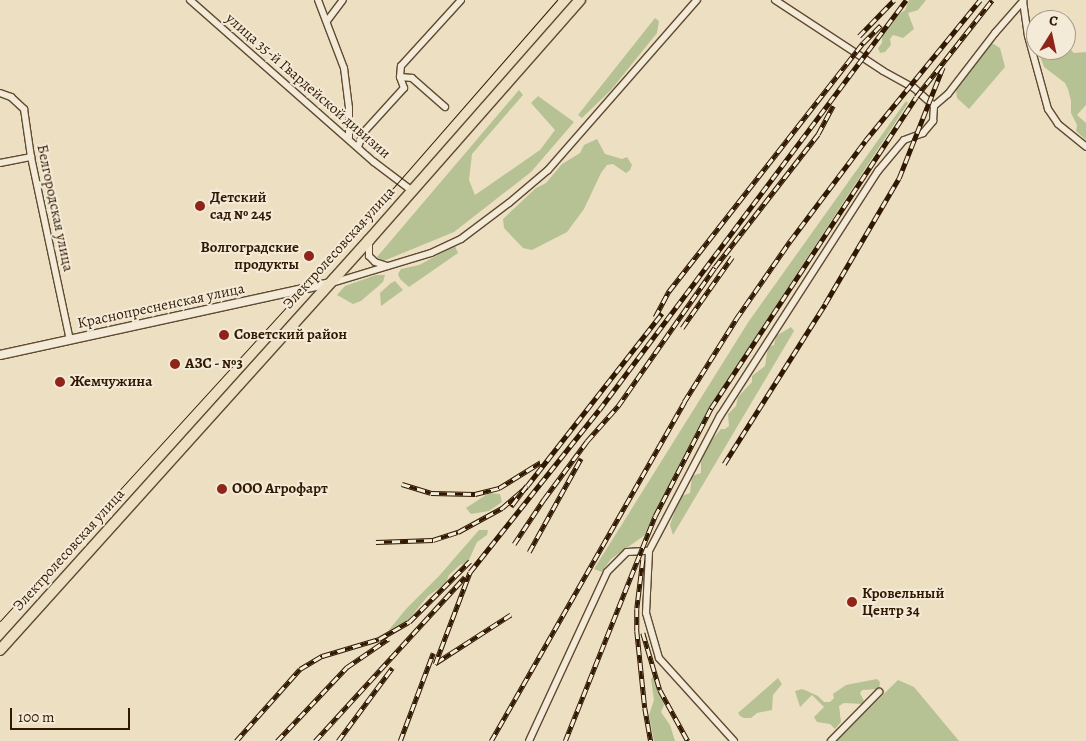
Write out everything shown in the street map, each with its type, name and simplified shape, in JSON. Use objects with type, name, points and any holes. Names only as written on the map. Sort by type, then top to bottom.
[{"type":"main road","name":"Электролесовская улица","points":[[0,650],[327,284],[369,240],[580,0]]},
{"type":"street","name":"улица 35-й Гвардейской дивизии","points":[[190,0],[349,137],[358,147],[411,190]]},
{"type":"street","points":[[318,0],[344,68],[350,108],[349,137]]},
{"type":"street","points":[[327,21],[343,0]]},
{"type":"street","points":[[358,147],[363,133],[404,88],[400,77],[401,66],[461,0]]},
{"type":"street","points":[[327,284],[431,253],[462,239],[548,170],[697,0]]},
{"type":"street","points":[[775,0],[883,71],[914,88],[934,106]]},
{"type":"street","points":[[734,741],[659,658],[646,613],[649,551],[720,416],[878,171],[904,140],[923,132],[933,121],[934,106],[948,94],[1023,0]]},
{"type":"street","points":[[1023,0],[1028,36],[1048,110],[1058,124],[1086,148]]},
{"type":"street","points":[[400,77],[412,78],[445,107]]},
{"type":"street","name":"Белгородская улица","points":[[0,93],[11,97],[24,109],[30,157],[70,340]]},
{"type":"street","points":[[0,163],[30,157]]},
{"type":"street","points":[[369,240],[369,256],[375,262],[388,266]]},
{"type":"street","name":"Краснопресненская улица","points":[[0,355],[327,284]]},
{"type":"street","points":[[529,741],[607,572],[627,552],[649,551]]},
{"type":"street","points":[[831,741],[879,692]]},
{"type":"green space","points":[[909,0],[926,0],[918,10],[908,13],[914,29],[903,38],[893,35],[890,39],[891,45],[885,52],[880,53],[878,48],[882,43],[882,36],[894,18],[905,10]]},
{"type":"green space","points":[[655,18],[659,21],[657,33],[611,90],[582,118],[578,115]]},
{"type":"green space","points":[[992,43],[1000,48],[1005,67],[969,109],[957,98],[956,90]]},
{"type":"green space","points":[[1086,52],[1086,105],[1077,115],[1086,123],[1086,140],[1076,131],[1077,125],[1071,113],[1071,101],[1065,83],[1044,67],[1042,60],[1076,60],[1076,53]]},
{"type":"green space","points":[[519,90],[523,95],[472,154],[469,180],[475,195],[540,150],[555,130],[531,103],[538,96],[574,122],[531,172],[454,232],[381,262],[377,257]]},
{"type":"green space","points":[[906,101],[908,103],[710,407],[645,535],[611,559],[602,572],[594,569],[749,321]]},
{"type":"green space","points":[[597,139],[605,154],[622,159],[627,157],[632,165],[630,170],[626,173],[613,164],[607,165],[601,173],[584,209],[567,232],[532,250],[523,248],[504,228],[503,219],[536,188],[546,183],[562,164],[580,153],[584,145]]},
{"type":"green space","points":[[455,246],[458,253],[409,287],[400,279],[398,274],[401,269],[419,265]]},
{"type":"green space","points":[[376,275],[385,275],[383,282],[361,301],[353,304],[337,295],[345,286]]},
{"type":"green space","points":[[395,281],[403,290],[381,306],[380,293]]},
{"type":"green space","points":[[791,327],[794,331],[673,535],[670,525],[674,513],[682,496],[690,493],[692,476],[701,473],[701,458],[710,442],[721,429],[729,426],[728,414],[736,406],[738,397],[752,382],[752,376],[765,366],[768,347],[774,345],[776,336]]},
{"type":"green space","points":[[489,493],[500,494],[502,502],[489,511],[471,514],[466,508]]},
{"type":"green space","points":[[479,530],[488,530],[487,535],[477,542],[468,562],[460,565],[449,575],[446,583],[428,596],[408,620],[388,631],[406,609],[439,576]]},
{"type":"green space","points":[[654,675],[664,705],[661,712],[670,725],[675,741],[654,741],[649,715],[654,700],[651,679]]},
{"type":"green space","points":[[778,678],[782,684],[773,695],[772,710],[757,713],[751,718],[740,716],[738,713]]},
{"type":"green space","points":[[877,679],[880,682],[879,689],[862,690],[860,693],[864,701],[863,704],[844,703],[839,706],[841,722],[835,729],[830,724],[817,722],[814,717],[824,707],[812,695],[800,707],[795,691],[802,689],[818,696],[824,702],[830,702],[834,698],[833,694],[846,685]]},
{"type":"green space","points":[[898,680],[914,687],[959,741],[836,741]]},
{"type":"tram line","points":[[0,621],[352,235],[557,0]]},
{"type":"railway","points":[[859,36],[894,0]]},
{"type":"railway","points":[[511,615],[435,664],[470,572],[599,410],[906,0]]},
{"type":"railway","points":[[491,741],[684,402],[736,319],[790,241],[865,141],[980,0]]},
{"type":"railway","points":[[565,741],[655,516],[711,408],[916,97],[992,0]]},
{"type":"railway","points":[[655,317],[669,291],[863,43],[881,25]]},
{"type":"railway","points":[[724,464],[825,304],[899,178],[943,67]]},
{"type":"railway","points":[[514,544],[544,499],[587,441],[618,406],[715,267],[818,134],[833,106]]},
{"type":"railway","points":[[682,328],[732,257]]},
{"type":"railway","points":[[527,486],[662,313]]},
{"type":"railway","points":[[529,552],[581,458]]},
{"type":"railway","points":[[402,484],[431,493],[475,494],[499,488],[541,462]]},
{"type":"railway","points":[[376,542],[433,540],[458,532],[502,508],[527,486],[511,507]]},
{"type":"railway","points":[[643,560],[637,609],[637,631],[645,708],[651,741]]},
{"type":"railway","points":[[236,741],[300,669],[322,656],[379,639],[409,622],[470,561]]},
{"type":"railway","points":[[315,741],[465,577]]},
{"type":"railway","points":[[643,633],[660,690],[688,741]]},
{"type":"railway","points":[[277,741],[347,667],[388,639]]},
{"type":"railway","points":[[400,741],[433,653]]},
{"type":"railway","points":[[338,741],[392,668]]},
{"type":"place","name":"Детский сад № 245","points":[[200,206]]},
{"type":"place","name":"Волгоградские продукты","points":[[309,256]]},
{"type":"place","name":"Советский район","points":[[224,335]]},
{"type":"place","name":"АЗС - №3","points":[[175,364]]},
{"type":"place","name":"Жемчужина","points":[[60,382]]},
{"type":"place","name":"ООО Агрофарт","points":[[222,489]]},
{"type":"place","name":"Кровельный Центр 34","points":[[852,602]]}]
